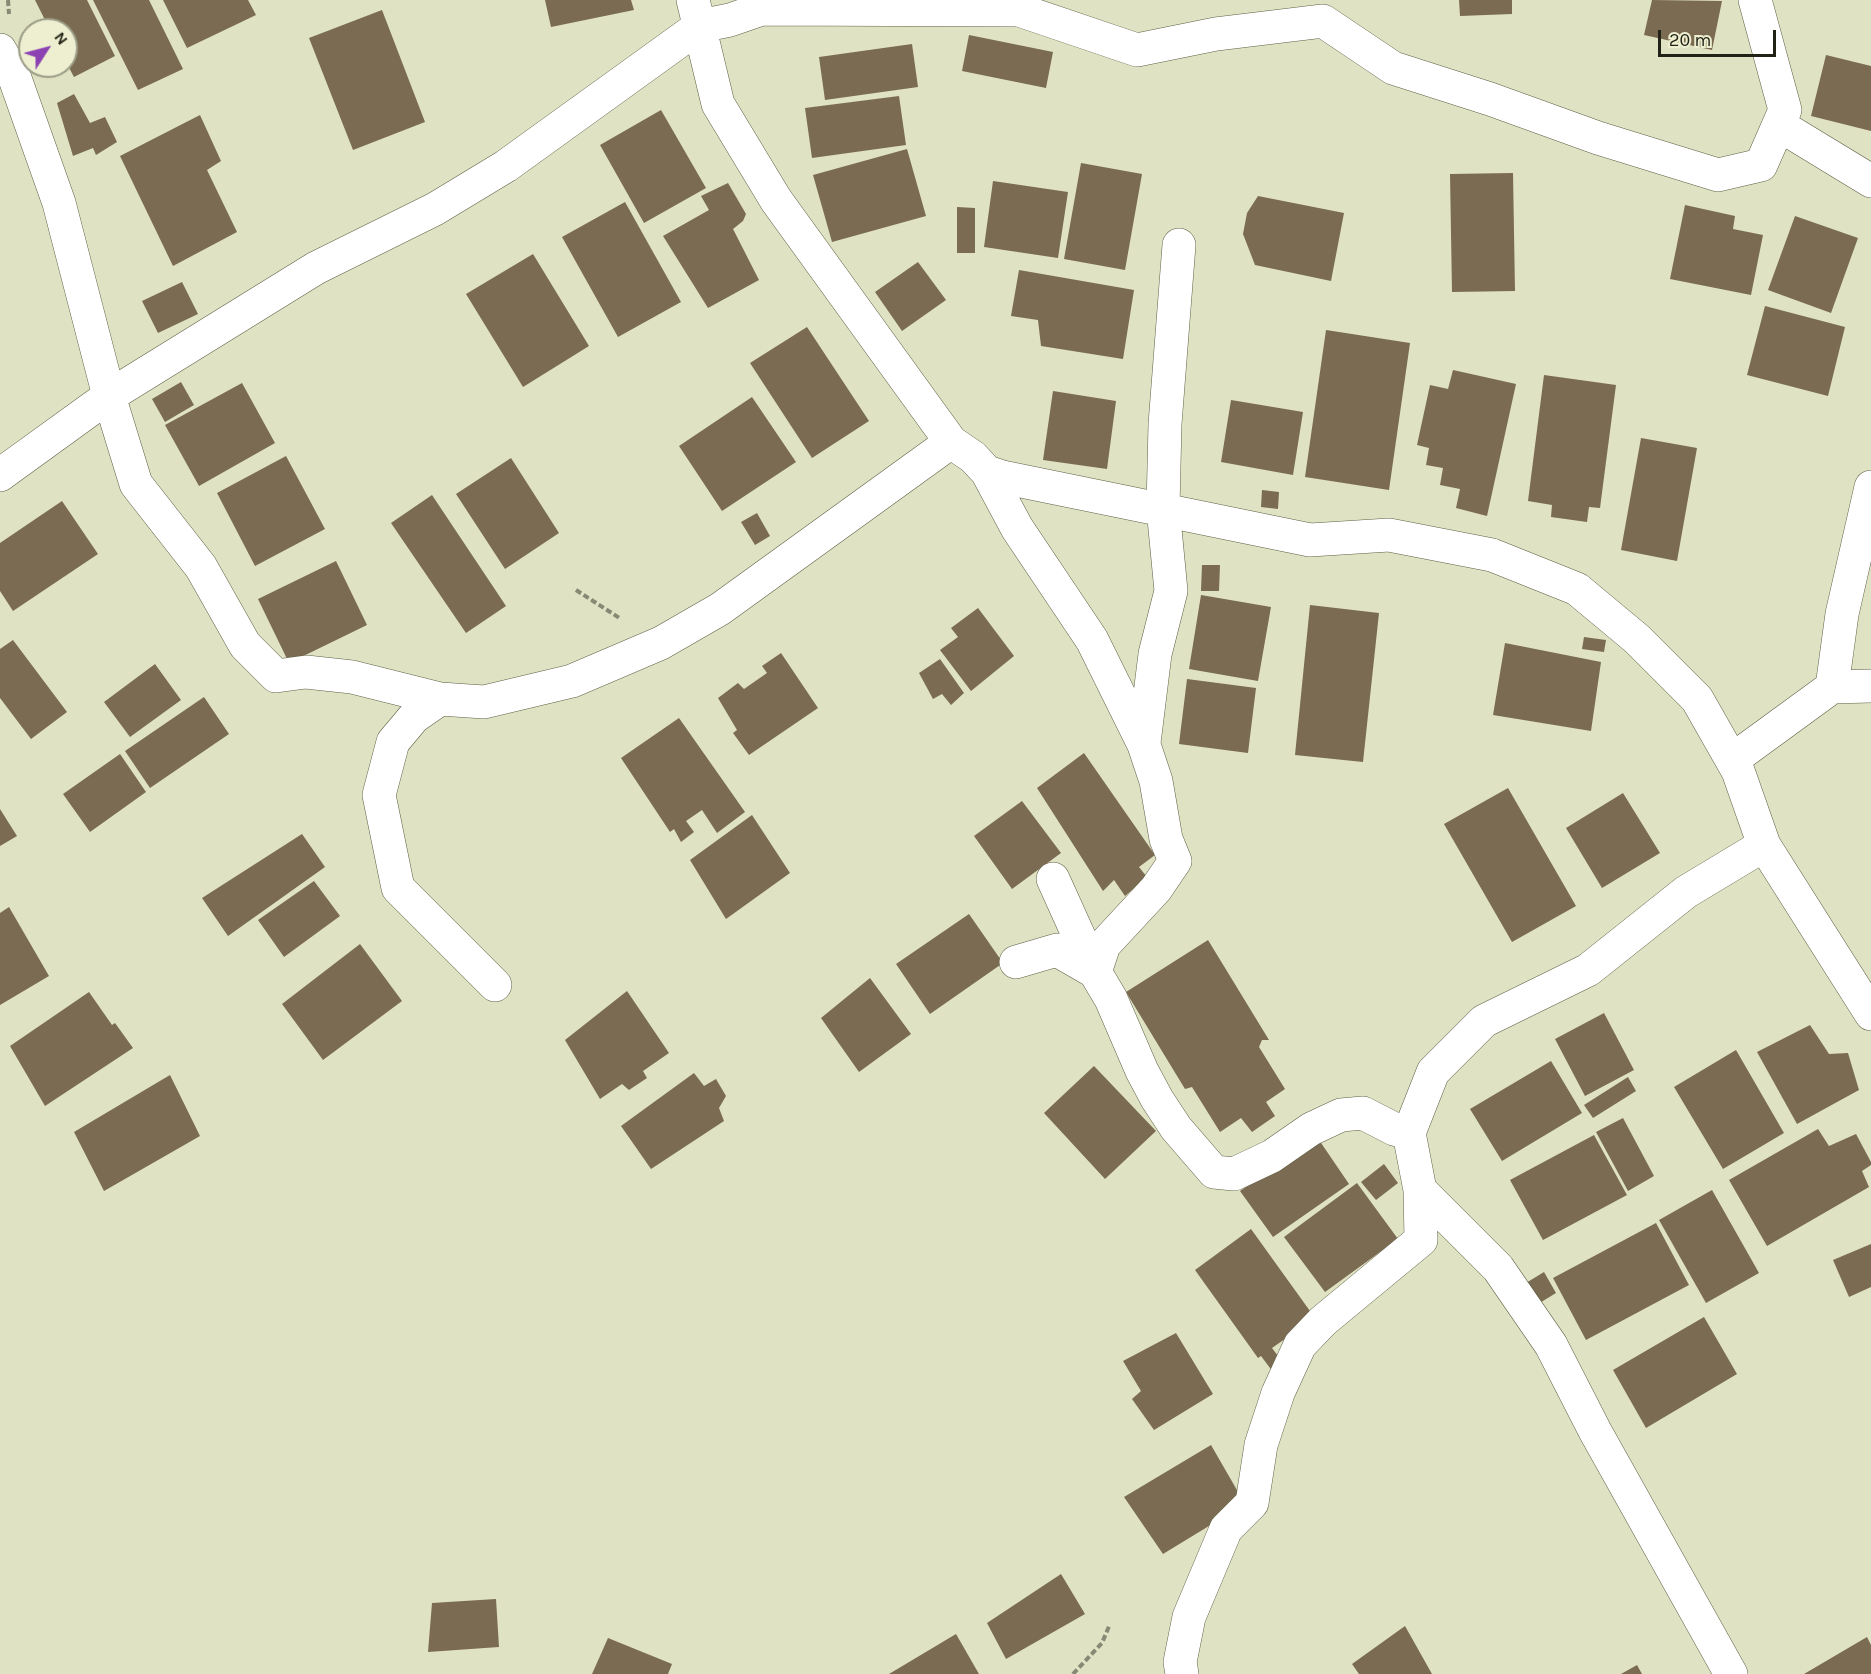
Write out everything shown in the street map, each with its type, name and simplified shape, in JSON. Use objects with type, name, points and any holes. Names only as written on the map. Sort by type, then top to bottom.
[{"type":"street","points":[[697,13],[730,20],[762,9],[1019,10],[1137,50],[1216,34],[1323,21],[1393,68],[1491,99],[1598,138],[1718,175],[1761,165],[1785,110],[1755,0]]},
{"type":"street","points":[[0,475],[109,396],[316,268],[435,209],[506,166],[697,13]]},
{"type":"street","points":[[697,13],[718,104],[770,190],[951,442],[973,457],[987,472],[1017,528],[1092,640],[1144,745],[1156,781],[1166,839],[1175,861],[1149,897],[1104,945],[1095,972]]},
{"type":"street","points":[[0,51],[13,73],[59,203],[109,396],[136,484],[201,567],[245,645],[276,676],[306,672],[352,677],[441,699],[484,702],[572,681],[662,643],[720,609],[951,442]]},
{"type":"street","points":[[1779,125],[1871,181]]},
{"type":"street","points":[[1144,745],[1155,654],[1171,591],[1163,508],[1165,424],[1179,245]]},
{"type":"street","points":[[987,472],[1002,477],[1163,508],[1310,540],[1389,535],[1492,555],[1577,589],[1637,639],[1697,699],[1738,771],[1764,845],[1871,1014]]},
{"type":"street","points":[[1832,687],[1842,614],[1871,487]]},
{"type":"street","points":[[1732,760],[1832,687],[1871,686]]},
{"type":"street","points":[[441,699],[414,717],[393,742],[379,795],[398,888],[495,985]]},
{"type":"street","points":[[1182,1674],[1180,1662],[1189,1617],[1226,1529],[1252,1503],[1261,1445],[1278,1394],[1300,1345],[1356,1293],[1421,1240],[1420,1190],[1409,1132],[1433,1071],[1484,1021],[1588,970],[1686,892],[1764,845]]},
{"type":"street","points":[[1053,879],[1157,1099],[1176,1128],[1214,1172],[1234,1174],[1272,1156],[1311,1129],[1341,1115],[1363,1113],[1394,1129],[1409,1132]]},
{"type":"street","points":[[1016,963],[1057,950],[1095,972]]},
{"type":"street","points":[[1420,1190],[1498,1268],[1551,1345],[1606,1451],[1731,1674]]},
{"type":"path","points":[[1073,1674],[1102,1643],[1110,1624]]},
{"type":"building","points":[[35,0],[87,0],[115,56],[78,75],[78,18],[44,18]]},
{"type":"building","points":[[93,0],[149,0],[183,69],[138,90]]},
{"type":"building","points":[[163,0],[248,0],[256,15],[187,48]]},
{"type":"building","points":[[545,0],[631,0],[634,10],[551,27]]},
{"type":"building","points":[[1459,0],[1512,0],[1512,14],[1460,16]]},
{"type":"building","points":[[1652,0],[1722,1],[1712,50],[1644,35]]},
{"type":"building","points":[[382,10],[425,122],[353,150],[309,38]]},
{"type":"building","points":[[969,35],[1053,52],[1046,88],[962,71]]},
{"type":"building","points":[[912,44],[918,87],[825,100],[819,57]]},
{"type":"building","points":[[1826,55],[1871,66],[1871,131],[1811,116]]},
{"type":"building","points":[[74,94],[90,123],[105,117],[117,142],[96,155],[93,148],[73,156],[57,103]]},
{"type":"building","points":[[899,96],[906,145],[812,158],[805,108]]},
{"type":"building","points":[[661,110],[706,188],[644,223],[600,145]]},
{"type":"building","points":[[200,115],[221,161],[207,170],[237,232],[173,266],[120,156]]},
{"type":"building","points":[[907,149],[926,216],[832,242],[813,175]]},
{"type":"building","points":[[1081,163],[1142,174],[1125,270],[1064,259]]},
{"type":"building","points":[[1513,173],[1515,291],[1452,292],[1450,174]]},
{"type":"building","points":[[993,181],[1068,192],[1058,258],[984,247]]},
{"type":"building","points":[[728,183],[746,214],[743,221],[733,229],[759,280],[708,308],[663,236],[709,210],[701,196]]},
{"type":"building","points":[[1258,196],[1344,213],[1331,281],[1255,265],[1243,234],[1247,213]]},
{"type":"building","points":[[625,202],[681,302],[618,337],[562,237]]},
{"type":"building","points":[[1685,205],[1735,216],[1733,229],[1763,235],[1751,295],[1670,279]]},
{"type":"building","points":[[957,207],[975,208],[975,253],[957,253]]},
{"type":"building","points":[[1795,216],[1858,238],[1831,313],[1768,290]]},
{"type":"building","points":[[533,254],[589,346],[523,387],[466,294]]},
{"type":"building","points":[[918,262],[946,300],[902,331],[875,292]]},
{"type":"building","points":[[1019,270],[1134,290],[1123,359],[1041,346],[1038,320],[1011,316]]},
{"type":"building","points":[[182,282],[198,314],[158,333],[142,301]]},
{"type":"building","points":[[1765,306],[1845,327],[1828,396],[1747,375]]},
{"type":"building","points":[[807,327],[869,421],[812,458],[750,363]]},
{"type":"building","points":[[1326,330],[1410,343],[1389,490],[1305,477]]},
{"type":"building","points":[[1453,370],[1516,384],[1487,516],[1456,508],[1460,489],[1440,485],[1443,468],[1426,465],[1429,448],[1417,445],[1430,385],[1448,389]]},
{"type":"building","points":[[1544,375],[1616,385],[1600,508],[1589,507],[1587,522],[1551,517],[1552,505],[1528,501]]},
{"type":"building","points":[[181,382],[194,405],[165,422],[152,399]]},
{"type":"building","points":[[242,383],[275,443],[199,486],[165,425]]},
{"type":"building","points":[[1053,391],[1116,401],[1107,469],[1043,460]]},
{"type":"building","points":[[752,397],[796,462],[722,511],[679,446]]},
{"type":"building","points":[[1231,400],[1303,412],[1293,475],[1221,462]]},
{"type":"building","points":[[1641,438],[1697,448],[1677,561],[1621,550]]},
{"type":"building","points":[[286,456],[325,529],[255,566],[217,493]]},
{"type":"building","points":[[511,458],[559,533],[505,569],[456,494]]},
{"type":"building","points":[[1262,490],[1279,492],[1278,509],[1261,507]]},
{"type":"building","points":[[432,495],[506,606],[466,633],[391,523]]},
{"type":"building","points":[[62,501],[98,554],[13,611],[0,591],[0,543]]},
{"type":"building","points":[[757,513],[770,536],[755,545],[741,522]]},
{"type":"building","points":[[336,561],[367,625],[289,663],[258,599]]},
{"type":"building","points":[[1202,565],[1220,565],[1219,591],[1201,591]]},
{"type":"building","points":[[1201,595],[1271,607],[1258,681],[1189,669]]},
{"type":"building","points":[[1310,605],[1379,613],[1363,762],[1295,755]]},
{"type":"building","points":[[978,608],[1014,656],[971,691],[940,650],[958,637],[951,628]]},
{"type":"building","points":[[1584,637],[1606,640],[1604,652],[1582,649]]},
{"type":"building","points":[[13,640],[67,712],[31,739],[0,698],[0,649]]},
{"type":"building","points":[[1505,643],[1601,662],[1591,731],[1493,715]]},
{"type":"building","points":[[781,653],[818,708],[749,755],[733,733],[737,730],[718,698],[738,683],[744,689],[767,673],[762,666]]},
{"type":"building","points":[[940,659],[964,693],[951,705],[942,694],[933,699],[919,673]]},
{"type":"building","points":[[155,664],[181,700],[130,737],[104,702]]},
{"type":"building","points":[[1187,679],[1256,688],[1248,753],[1179,744]]},
{"type":"building","points":[[204,697],[229,734],[150,788],[125,751]]},
{"type":"building","points":[[679,718],[745,812],[717,833],[702,810],[686,821],[694,832],[681,842],[674,829],[670,832],[621,758]]},
{"type":"building","points":[[1084,753],[1155,855],[1139,867],[1147,877],[1125,896],[1114,880],[1103,891],[1037,788]]},
{"type":"building","points":[[120,754],[146,792],[90,832],[63,794]]},
{"type":"building","points":[[1508,788],[1576,906],[1512,942],[1444,824]]},
{"type":"building","points":[[1623,793],[1660,853],[1602,888],[1566,828]]},
{"type":"building","points":[[1022,801],[1061,853],[1012,889],[974,836]]},
{"type":"building","points":[[0,809],[17,836],[0,846]]},
{"type":"building","points":[[752,815],[790,873],[726,919],[690,860]]},
{"type":"building","points":[[302,834],[325,867],[228,936],[202,898]]},
{"type":"building","points":[[314,881],[340,916],[284,957],[258,920]]},
{"type":"building","points":[[9,907],[49,976],[0,1005],[0,913]]},
{"type":"building","points":[[969,914],[1003,963],[930,1014],[896,964]]},
{"type":"building","points":[[1208,940],[1269,1040],[1262,1040],[1259,1047],[1285,1089],[1266,1102],[1275,1116],[1252,1132],[1241,1118],[1220,1132],[1192,1087],[1185,1089],[1126,992]]},
{"type":"building","points":[[360,944],[402,1001],[323,1060],[282,1004]]},
{"type":"building","points":[[870,978],[911,1034],[859,1072],[821,1018]]},
{"type":"building","points":[[627,991],[669,1053],[643,1071],[647,1078],[629,1090],[622,1084],[600,1099],[565,1040]]},
{"type":"building","points":[[89,992],[112,1025],[115,1023],[133,1048],[45,1106],[10,1046]]},
{"type":"building","points":[[1604,1013],[1634,1070],[1585,1096],[1555,1039]]},
{"type":"building","points":[[1810,1025],[1829,1054],[1848,1053],[1859,1090],[1797,1124],[1757,1052]]},
{"type":"building","points":[[1736,1050],[1784,1133],[1723,1169],[1674,1087]]},
{"type":"building","points":[[1551,1061],[1582,1113],[1502,1161],[1470,1109]]},
{"type":"building","points":[[1094,1066],[1156,1131],[1105,1179],[1044,1113]]},
{"type":"building","points":[[694,1073],[704,1086],[716,1079],[726,1096],[719,1108],[724,1121],[651,1169],[621,1126]]},
{"type":"building","points":[[170,1075],[200,1136],[104,1191],[74,1132]]},
{"type":"building","points":[[1628,1077],[1636,1091],[1593,1118],[1584,1105]]},
{"type":"building","points":[[1623,1118],[1654,1176],[1628,1191],[1596,1132]]},
{"type":"building","points":[[1818,1129],[1829,1146],[1856,1134],[1871,1162],[1871,1165],[1862,1171],[1869,1187],[1767,1246],[1729,1180]]},
{"type":"building","points":[[1594,1135],[1627,1195],[1543,1240],[1510,1180]]},
{"type":"building","points":[[1317,1137],[1349,1184],[1273,1237],[1240,1191]]},
{"type":"building","points":[[1384,1164],[1398,1183],[1376,1200],[1361,1182]]},
{"type":"building","points":[[1357,1183],[1398,1239],[1325,1292],[1284,1237]]},
{"type":"building","points":[[1712,1190],[1759,1273],[1706,1303],[1659,1220]]},
{"type":"building","points":[[1656,1223],[1689,1285],[1586,1340],[1553,1278]]},
{"type":"building","points":[[1251,1229],[1315,1318],[1272,1348],[1284,1364],[1273,1372],[1261,1356],[1258,1358],[1195,1270]]},
{"type":"building","points":[[1871,1244],[1871,1287],[1849,1297],[1833,1260]]},
{"type":"building","points":[[1544,1272],[1556,1293],[1538,1304],[1526,1283]]},
{"type":"building","points":[[1704,1317],[1737,1374],[1646,1428],[1613,1370]]},
{"type":"building","points":[[1176,1333],[1213,1394],[1154,1430],[1132,1399],[1141,1391],[1123,1361]]},
{"type":"building","points":[[1211,1445],[1245,1504],[1163,1554],[1124,1497]]},
{"type":"building","points":[[1061,1574],[1085,1614],[1006,1659],[987,1623]]},
{"type":"building","points":[[496,1599],[499,1647],[428,1652],[432,1603]]},
{"type":"building","points":[[1405,1626],[1432,1674],[1359,1674],[1352,1664]]},
{"type":"building","points":[[956,1634],[979,1674],[889,1674]]},
{"type":"building","points":[[1867,1637],[1871,1645],[1871,1674],[1804,1674]]},
{"type":"building","points":[[608,1638],[672,1664],[668,1674],[592,1674]]},
{"type":"building","points":[[1637,1665],[1642,1674],[1621,1674]]}]
